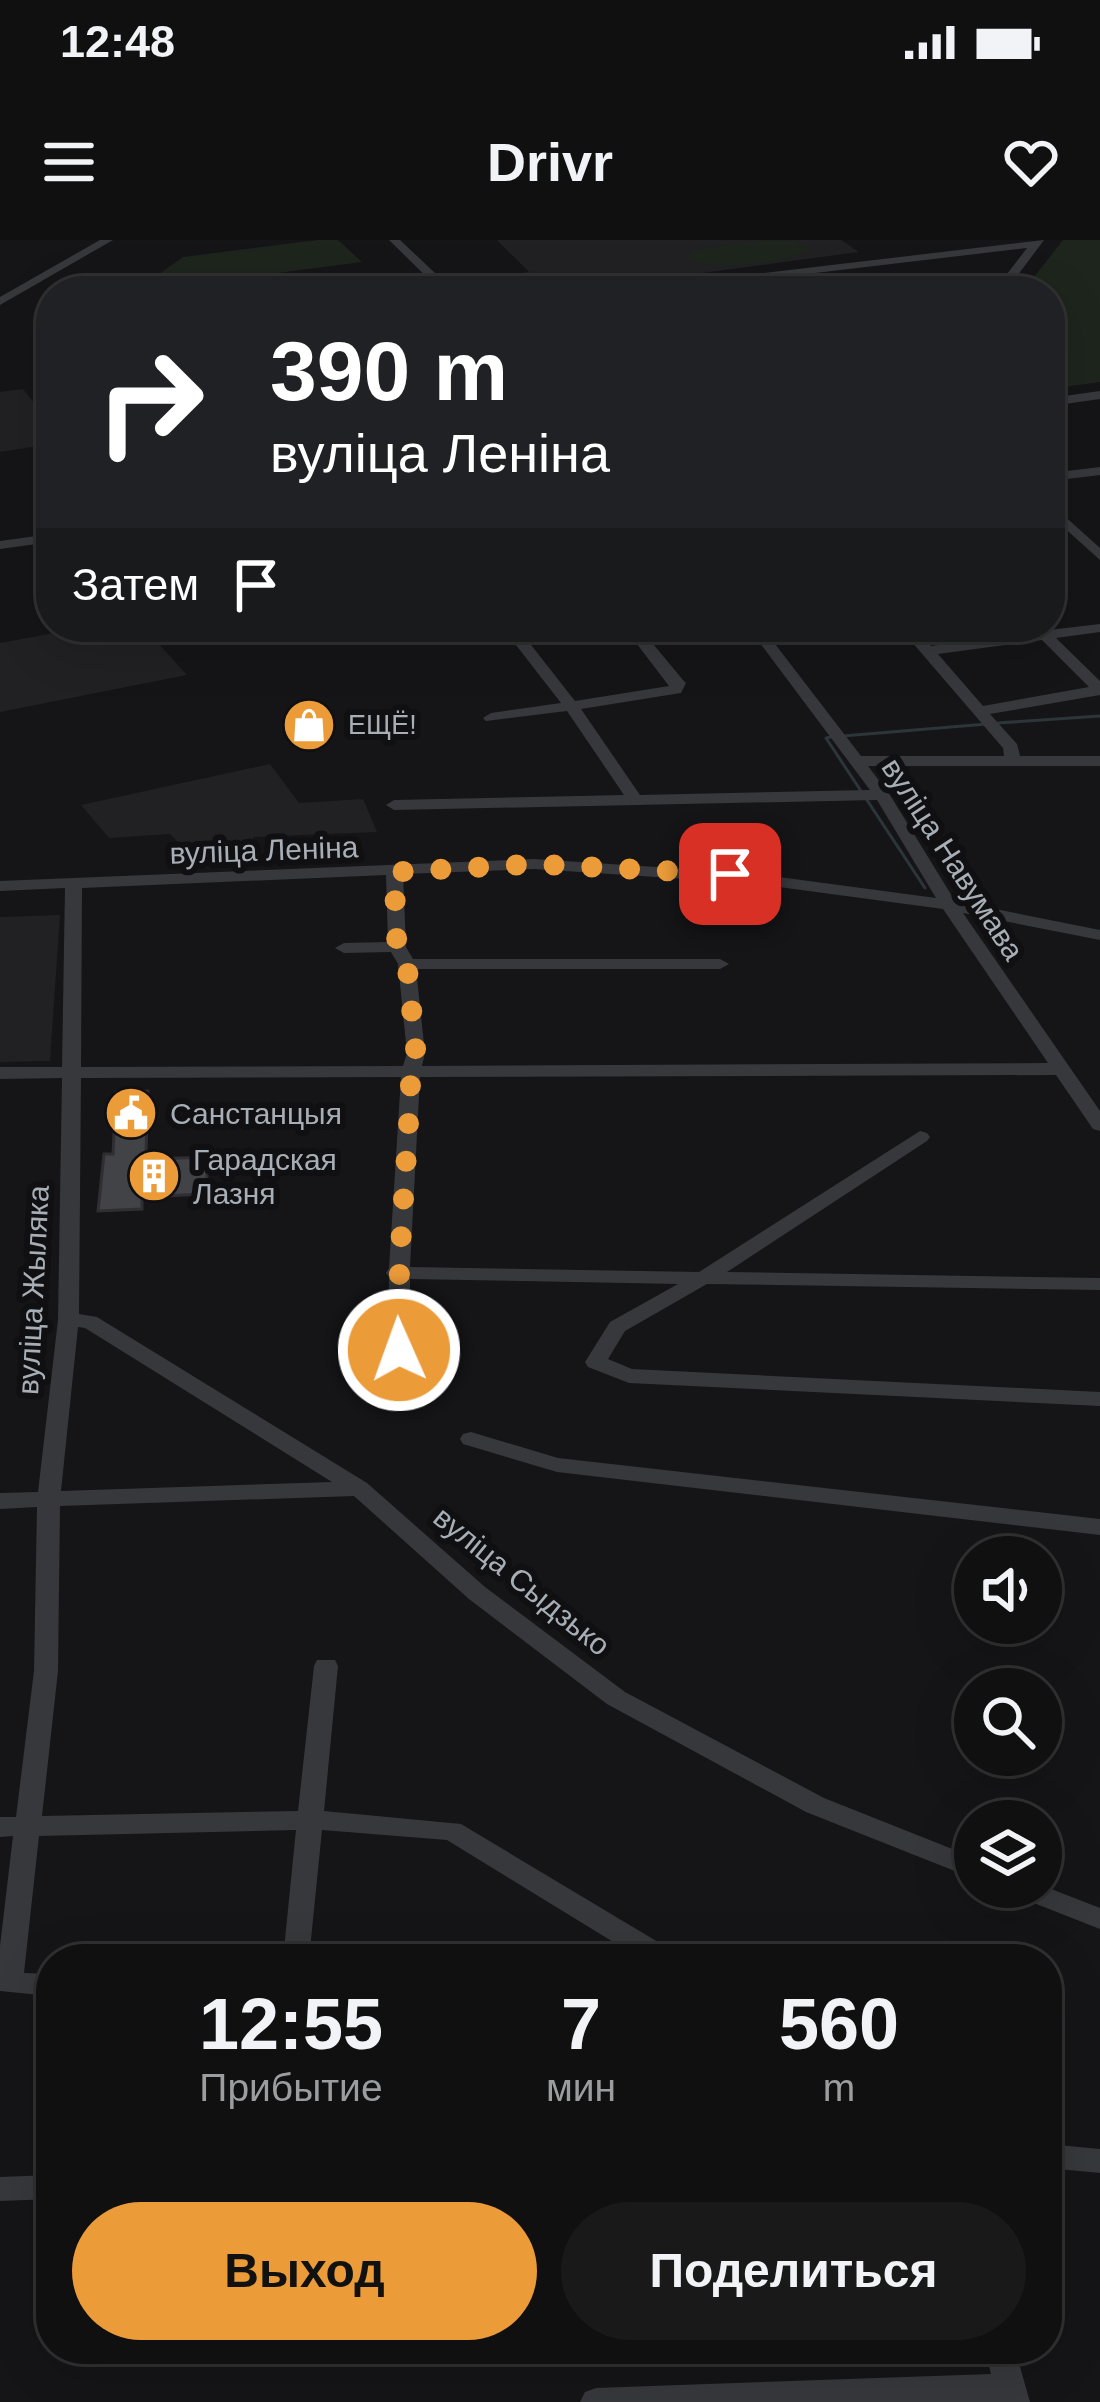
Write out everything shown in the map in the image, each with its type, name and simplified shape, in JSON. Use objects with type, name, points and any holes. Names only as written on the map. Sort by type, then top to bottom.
[{"type":"street","points":[[45,276],[108,240]]},
{"type":"street","points":[[394,240],[432,276]]},
{"type":"street","points":[[762,276],[1037,242]]},
{"type":"street","points":[[1011,276],[1037,242]]},
{"type":"street","points":[[0,302],[36,281]]},
{"type":"street","points":[[1065,400],[1100,395]]},
{"type":"street","points":[[1065,475],[1100,471]]},
{"type":"street","points":[[1065,522],[1100,556]]},
{"type":"street","points":[[0,545],[36,540]]},
{"type":"street","points":[[1065,630],[1100,628]]},
{"type":"street","points":[[521,642],[637,802]]},
{"type":"street","points":[[491,718],[676,690],[678,683],[644,642]]},
{"type":"street","name":"вуліца Навумава","points":[[766,642],[882,795],[946,901],[1100,1125]]},
{"type":"street","points":[[919,642],[1011,747],[1012,759]]},
{"type":"street","points":[[927,651],[978,642]]},
{"type":"street","points":[[1052,642],[1100,690]]},
{"type":"street","points":[[979,711],[1100,690]]},
{"type":"street","points":[[856,761],[1100,761]]},
{"type":"street","points":[[394,805],[882,795]]},
{"type":"street","name":"вуліца Леніна","points":[[0,886],[533,864],[617,866],[768,878],[946,901],[1100,934]]},
{"type":"street","points":[[394,872],[416,1053],[411,1071],[407,1198],[396,1273],[399,1350]]},
{"type":"street","name":"вуліца Жыляка","points":[[36,1984],[8,1983],[46,1671],[49,1499],[68,1320],[74,885]]},
{"type":"street","points":[[344,948],[402,956],[720,964]]},
{"type":"street","points":[[0,1073],[1061,1069]]},
{"type":"street","points":[[920,1137],[708,1275],[617,1327],[596,1362],[629,1376],[1100,1399]]},
{"type":"street","points":[[396,1273],[1100,1284]]},
{"type":"street","name":"вуліца Сыдзько","points":[[68,1320],[90,1322],[359,1488],[477,1593],[616,1698],[815,1805],[954,1861]]},
{"type":"street","points":[[471,1439],[557,1465],[1100,1527]]},
{"type":"street","points":[[0,1501],[359,1488]]},
{"type":"street","points":[[298,1944],[326,1666]]},
{"type":"street","points":[[0,1827],[313,1820],[452,1831],[638,1944]]},
{"type":"street","points":[[1062,1904],[1100,1919]]},
{"type":"street","points":[[1062,2157],[1100,2161]]},
{"type":"street","points":[[0,2189],[36,2188]]},
{"type":"street","points":[[596,2402],[1012,2394],[1004,2364]]},
{"type":"shaded area","points":[[338,240],[362,262],[253,276],[157,276],[183,257]]},
{"type":"shaded area","points":[[497,240],[841,240],[859,252],[679,276],[502,276],[529,272]]},
{"type":"shaded area","points":[[1063,240],[1100,240],[1100,382],[1065,387],[1065,276],[1035,276]]},
{"type":"shaded area","points":[[796,241],[809,250],[747,264],[711,264],[686,257],[698,249]]},
{"type":"shaded area","points":[[23,389],[36,405],[36,446],[0,452],[0,392]]},
{"type":"shaded area","points":[[36,636],[36,642],[157,642],[187,675],[0,712],[0,643]]},
{"type":"shaded area","points":[[270,764],[299,803],[363,799],[377,832],[253,837],[257,866],[197,868],[197,861],[170,834],[109,838],[81,805]]},
{"type":"shaded area","points":[[60,915],[50,1061],[0,1062],[0,917]]},
{"type":"building","name":"Гарадская Лазня","points":[[148,1091],[146,1152],[152,1152],[152,1159],[208,1157],[206,1194],[142,1197],[142,1209],[98,1211],[104,1154],[113,1154],[116,1092]]},
{"type":"waterway","points":[[998,723],[1100,716]]},
{"type":"waterway","points":[[843,736],[987,724]]},
{"type":"waterway","points":[[831,737],[826,738],[925,888]]},
{"type":"place","name":"ЕЩЁ!","points":[[309,725]]},
{"type":"place","name":"Санстанцыя","points":[[131,1113]]},
{"type":"place","name":"Гарадская Лазня","points":[[154,1176]]},
{"type":"route","points":[[399,1350],[396,1273],[407,1198],[411,1071],[416,1053],[407,964],[397,947],[394,872],[533,864],[730,874]]}]
